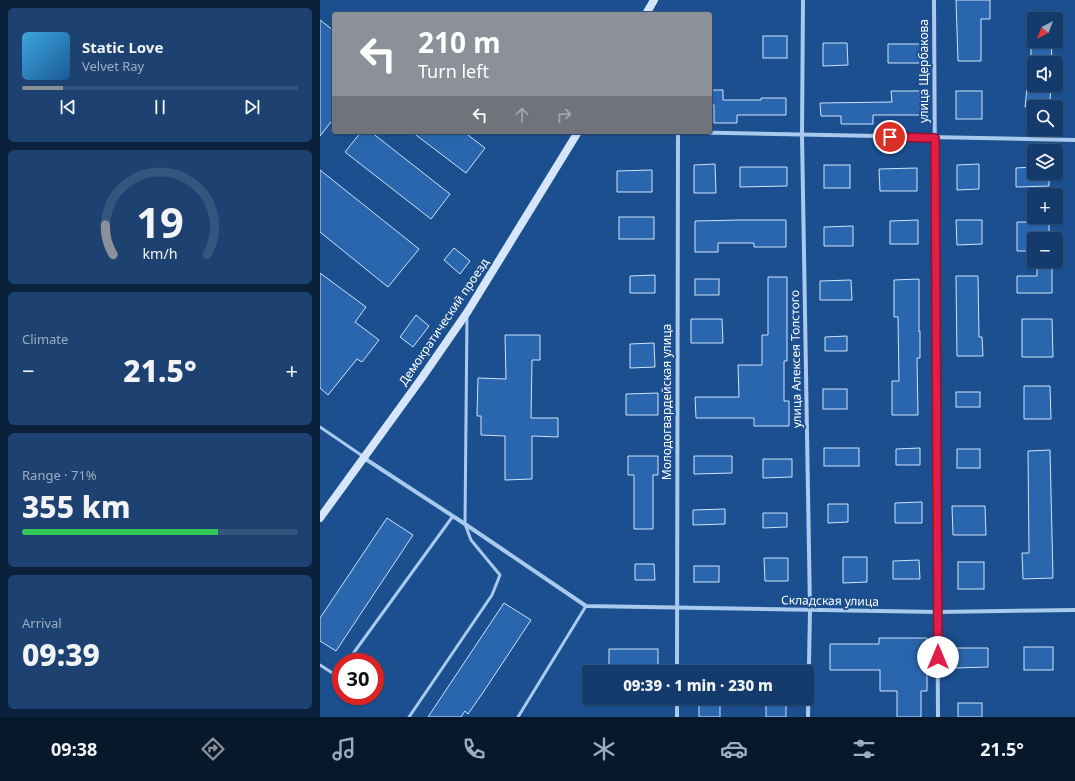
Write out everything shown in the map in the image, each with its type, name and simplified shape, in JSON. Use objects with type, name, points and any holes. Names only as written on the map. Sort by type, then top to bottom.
[{"type":"main road","points":[[647,12],[654,0]]},
{"type":"main road","name":"Демократический проезд","points":[[320,518],[421,379],[468,311],[577,134]]},
{"type":"street","name":"улица Алексея Толстого","points":[[803,0],[802,135],[810,610],[808,717]]},
{"type":"street","name":"улица Щербакова","points":[[934,0],[938,717]]},
{"type":"street","points":[[712,133],[1075,140]]},
{"type":"street","name":"Молодогвардейская улица","points":[[677,134],[677,665]]},
{"type":"street","points":[[364,457],[586,606]]},
{"type":"street","name":"Складская улица","points":[[586,606],[938,612],[1075,610]]},
{"type":"street","points":[[677,705],[677,717]]},
{"type":"lane","points":[[409,717],[492,595],[500,574],[471,540],[465,524],[468,311]]},
{"type":"lane","points":[[320,427],[364,457]]},
{"type":"lane","points":[[354,653],[453,516]]},
{"type":"lane","points":[[518,717],[586,606]]},
{"type":"lane","points":[[320,665],[332,673]]},
{"type":"building","points":[[956,0],[990,0],[990,19],[981,19],[981,61],[958,61]]},
{"type":"building","points":[[320,20],[332,29],[332,121],[320,136]]},
{"type":"building","points":[[763,36],[787,36],[787,58],[763,58]]},
{"type":"building","points":[[823,43],[847,43],[848,65],[823,66]]},
{"type":"building","points":[[888,44],[921,44],[922,63],[888,63]]},
{"type":"building","points":[[1031,48],[1051,48],[1052,56],[1031,56]]},
{"type":"building","points":[[1027,88],[1027,92],[1051,92],[1050,100],[1027,100],[1027,107],[1025,107]]},
{"type":"building","points":[[712,90],[723,90],[723,100],[761,100],[761,98],[786,98],[786,115],[737,115],[737,123],[714,123],[714,105],[712,105]]},
{"type":"building","points":[[891,91],[920,91],[920,115],[873,115],[873,124],[841,124],[841,116],[821,116],[820,103],[892,102]]},
{"type":"building","points":[[956,91],[982,91],[982,119],[956,119]]},
{"type":"building","points":[[359,134],[374,134],[450,194],[431,219],[345,152]]},
{"type":"building","points":[[415,134],[467,134],[485,148],[466,173]]},
{"type":"building","points":[[715,164],[716,193],[694,193],[694,165]]},
{"type":"building","points":[[979,164],[979,189],[957,190],[957,165]]},
{"type":"building","points":[[824,165],[850,165],[850,188],[824,188]]},
{"type":"building","points":[[740,167],[787,167],[787,186],[740,187]]},
{"type":"building","points":[[1027,167],[1027,180],[1049,180],[1049,186],[1016,187],[1016,168]]},
{"type":"building","points":[[917,168],[917,191],[880,191],[879,169]]},
{"type":"building","points":[[320,170],[419,249],[388,287],[320,232]]},
{"type":"building","points":[[652,170],[652,192],[617,192],[617,171]]},
{"type":"building","points":[[619,217],[654,217],[654,239],[619,239]]},
{"type":"building","points":[[786,220],[786,247],[754,247],[754,243],[718,243],[718,252],[695,252],[695,221]]},
{"type":"building","points":[[918,220],[918,244],[890,244],[890,221]]},
{"type":"building","points":[[956,220],[982,220],[982,244],[957,245]]},
{"type":"building","points":[[1017,222],[1027,222],[1027,224],[1049,224],[1049,232],[1027,232],[1027,251],[1017,251]]},
{"type":"building","points":[[853,226],[853,246],[824,246],[824,227]]},
{"type":"building","points":[[454,248],[470,261],[460,274],[444,260]]},
{"type":"building","points":[[1037,268],[1052,268],[1052,293],[1017,293],[1017,276],[1037,276]]},
{"type":"building","points":[[320,273],[366,307],[355,322],[379,340],[362,362],[357,359],[328,395],[320,388]]},
{"type":"building","points":[[655,275],[655,293],[630,293],[630,276]]},
{"type":"building","points":[[956,276],[978,276],[979,337],[982,337],[983,356],[957,356]]},
{"type":"building","points":[[768,277],[787,277],[787,361],[784,361],[784,401],[789,401],[789,426],[754,426],[754,418],[696,418],[695,397],[739,397],[738,365],[762,365],[762,335],[768,335]]},
{"type":"building","points":[[695,279],[719,279],[719,295],[695,295]]},
{"type":"building","points":[[919,279],[920,358],[917,358],[918,415],[892,415],[892,381],[899,381],[898,317],[894,317],[894,280]]},
{"type":"building","points":[[851,280],[852,300],[820,300],[820,281]]},
{"type":"building","points":[[416,315],[429,326],[413,347],[400,337]]},
{"type":"building","points":[[691,319],[722,319],[723,343],[691,343]]},
{"type":"building","points":[[1022,319],[1052,319],[1053,357],[1022,357]]},
{"type":"building","points":[[505,335],[540,335],[540,360],[532,360],[531,418],[558,418],[558,437],[532,436],[532,479],[505,480],[505,436],[481,435],[481,416],[477,416],[478,378],[506,379]]},
{"type":"building","points":[[847,336],[847,351],[825,351],[825,337]]},
{"type":"building","points":[[654,343],[655,367],[630,368],[630,344]]},
{"type":"building","points":[[1024,386],[1050,386],[1051,419],[1024,419]]},
{"type":"building","points":[[823,389],[847,389],[847,409],[823,409]]},
{"type":"building","points":[[956,392],[980,392],[980,407],[956,407]]},
{"type":"building","points":[[658,393],[658,415],[626,415],[626,394]]},
{"type":"building","points":[[824,448],[859,448],[859,466],[824,466]]},
{"type":"building","points":[[920,448],[920,465],[896,465],[896,449]]},
{"type":"building","points":[[957,449],[980,449],[980,468],[957,468]]},
{"type":"building","points":[[1050,450],[1053,578],[1023,579],[1022,553],[1029,553],[1028,451]]},
{"type":"building","points":[[628,456],[658,456],[658,475],[653,475],[653,529],[634,529],[634,475],[628,475]]},
{"type":"building","points":[[694,456],[732,456],[732,473],[694,474]]},
{"type":"building","points":[[763,459],[792,459],[792,477],[763,478]]},
{"type":"building","points":[[922,502],[922,523],[895,523],[895,503]]},
{"type":"building","points":[[828,504],[848,504],[848,522],[828,523]]},
{"type":"building","points":[[952,506],[985,506],[986,535],[953,535]]},
{"type":"building","points":[[725,509],[725,524],[693,525],[693,510]]},
{"type":"building","points":[[763,513],[787,513],[787,527],[763,528]]},
{"type":"building","points":[[387,518],[413,535],[336,651],[320,641],[320,618]]},
{"type":"building","points":[[843,557],[867,557],[867,582],[843,583]]},
{"type":"building","points":[[764,558],[788,558],[788,581],[765,581]]},
{"type":"building","points":[[919,560],[920,579],[893,579],[893,561]]},
{"type":"building","points":[[958,562],[984,562],[984,589],[958,589]]},
{"type":"building","points":[[635,564],[654,564],[655,580],[635,580]]},
{"type":"building","points":[[694,566],[719,566],[719,582],[694,582]]},
{"type":"building","points":[[504,603],[531,620],[484,691],[468,714],[465,711],[461,717],[428,717]]},
{"type":"building","points":[[879,638],[927,638],[927,691],[921,691],[921,717],[897,717],[897,691],[880,691],[880,670],[830,670],[830,644],[879,644]]},
{"type":"building","points":[[1024,647],[1053,647],[1053,670],[1024,670]]},
{"type":"building","points":[[956,648],[988,648],[988,667],[956,668]]},
{"type":"building","points":[[609,649],[658,649],[658,665],[609,665]]},
{"type":"building","points":[[958,703],[982,703],[982,717],[958,717]]},
{"type":"building","points":[[699,705],[720,705],[720,717],[699,717]]},
{"type":"building","points":[[766,705],[786,705],[786,717],[766,717]]},
{"type":"route","points":[[890,137],[935,138],[938,657]]}]
